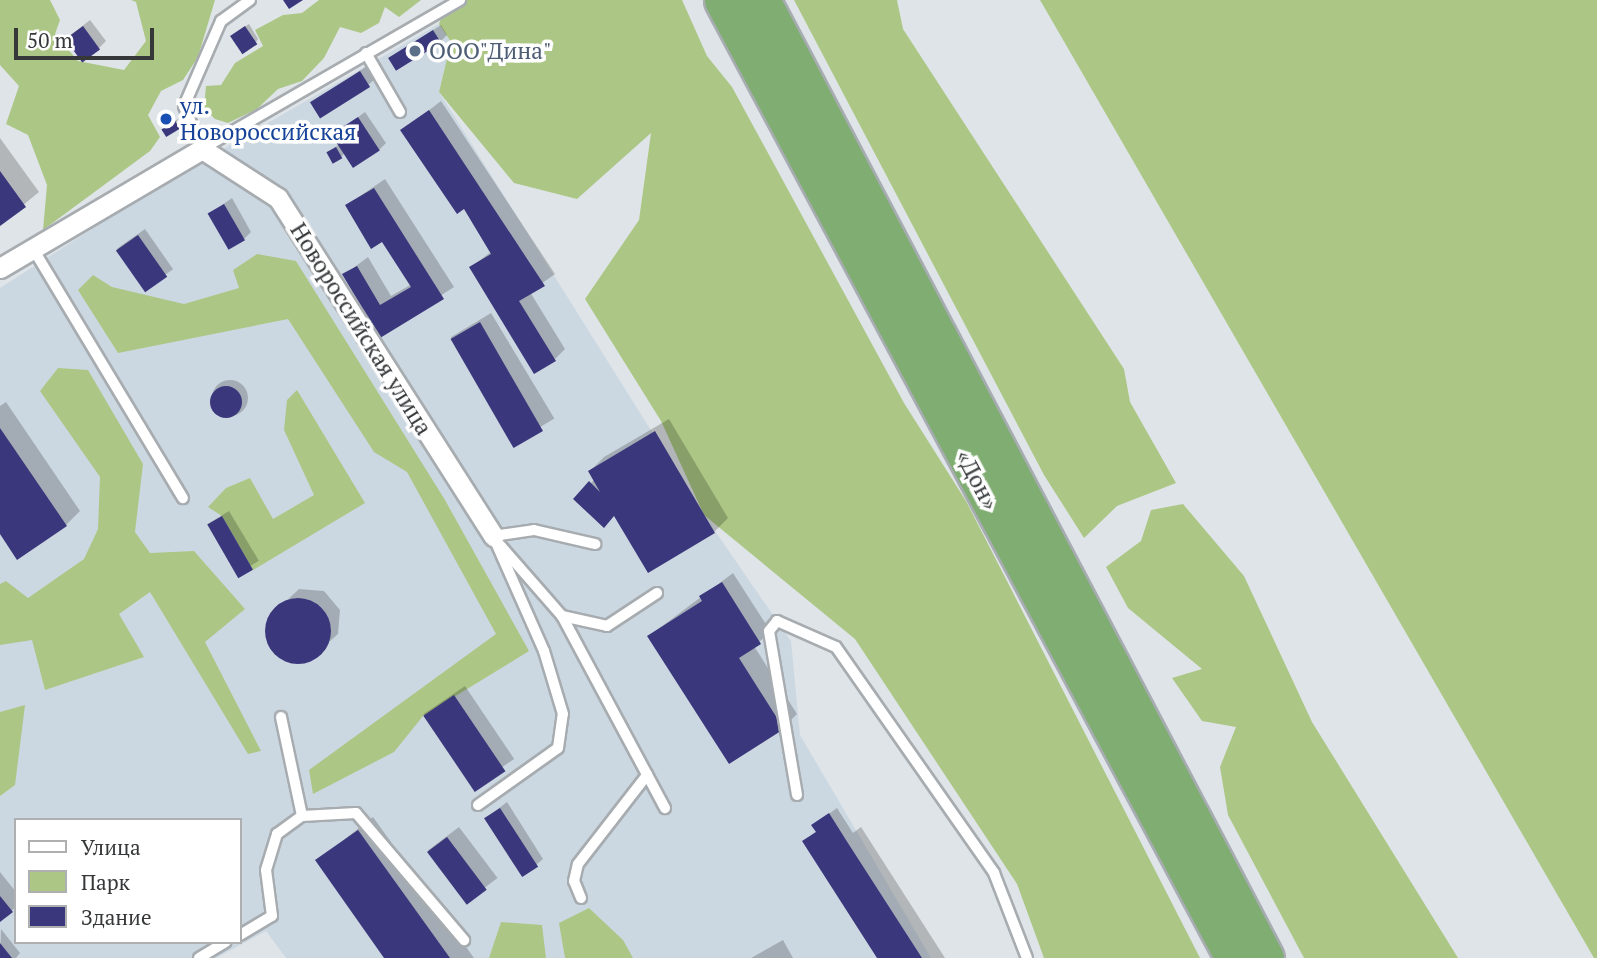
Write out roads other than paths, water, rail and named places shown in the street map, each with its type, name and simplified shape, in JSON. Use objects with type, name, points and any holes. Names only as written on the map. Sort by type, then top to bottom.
[{"type":"highway","name":"«Дон»","points":[[723,0],[1254,956]]},
{"type":"highway","name":"«Дон»","points":[[761,0],[1254,956]]},
{"type":"street","points":[[0,266],[202,149]]},
{"type":"street","name":"Новороссийская улица","points":[[202,149],[278,198],[493,536]]},
{"type":"lane","points":[[250,0],[221,21],[184,106],[202,149],[434,12],[460,0]]},
{"type":"lane","points":[[434,12],[438,0]]},
{"type":"lane","points":[[366,53],[400,111]]},
{"type":"lane","points":[[32,247],[183,498]]},
{"type":"lane","points":[[493,536],[534,530],[595,544]]},
{"type":"lane","points":[[493,536],[562,616],[665,808]]},
{"type":"lane","points":[[478,805],[558,748],[563,714],[544,651],[493,536]]},
{"type":"lane","points":[[562,616],[607,626],[657,593]]},
{"type":"lane","points":[[797,795],[769,631],[777,621],[836,647],[993,873],[1027,958]]},
{"type":"lane","points":[[281,718],[302,816]]},
{"type":"lane","points":[[580,898],[574,881],[578,864],[647,775]]},
{"type":"lane","points":[[242,933],[272,916],[266,870],[277,834],[302,816],[356,813],[464,940]]},
{"type":"lane","points":[[199,958],[223,944]]},
{"type":"place","name":"ООО\"Дина\"","points":[[415,51]]},
{"type":"place","name":"ул. Новороссийская","points":[[166,119]]}]
